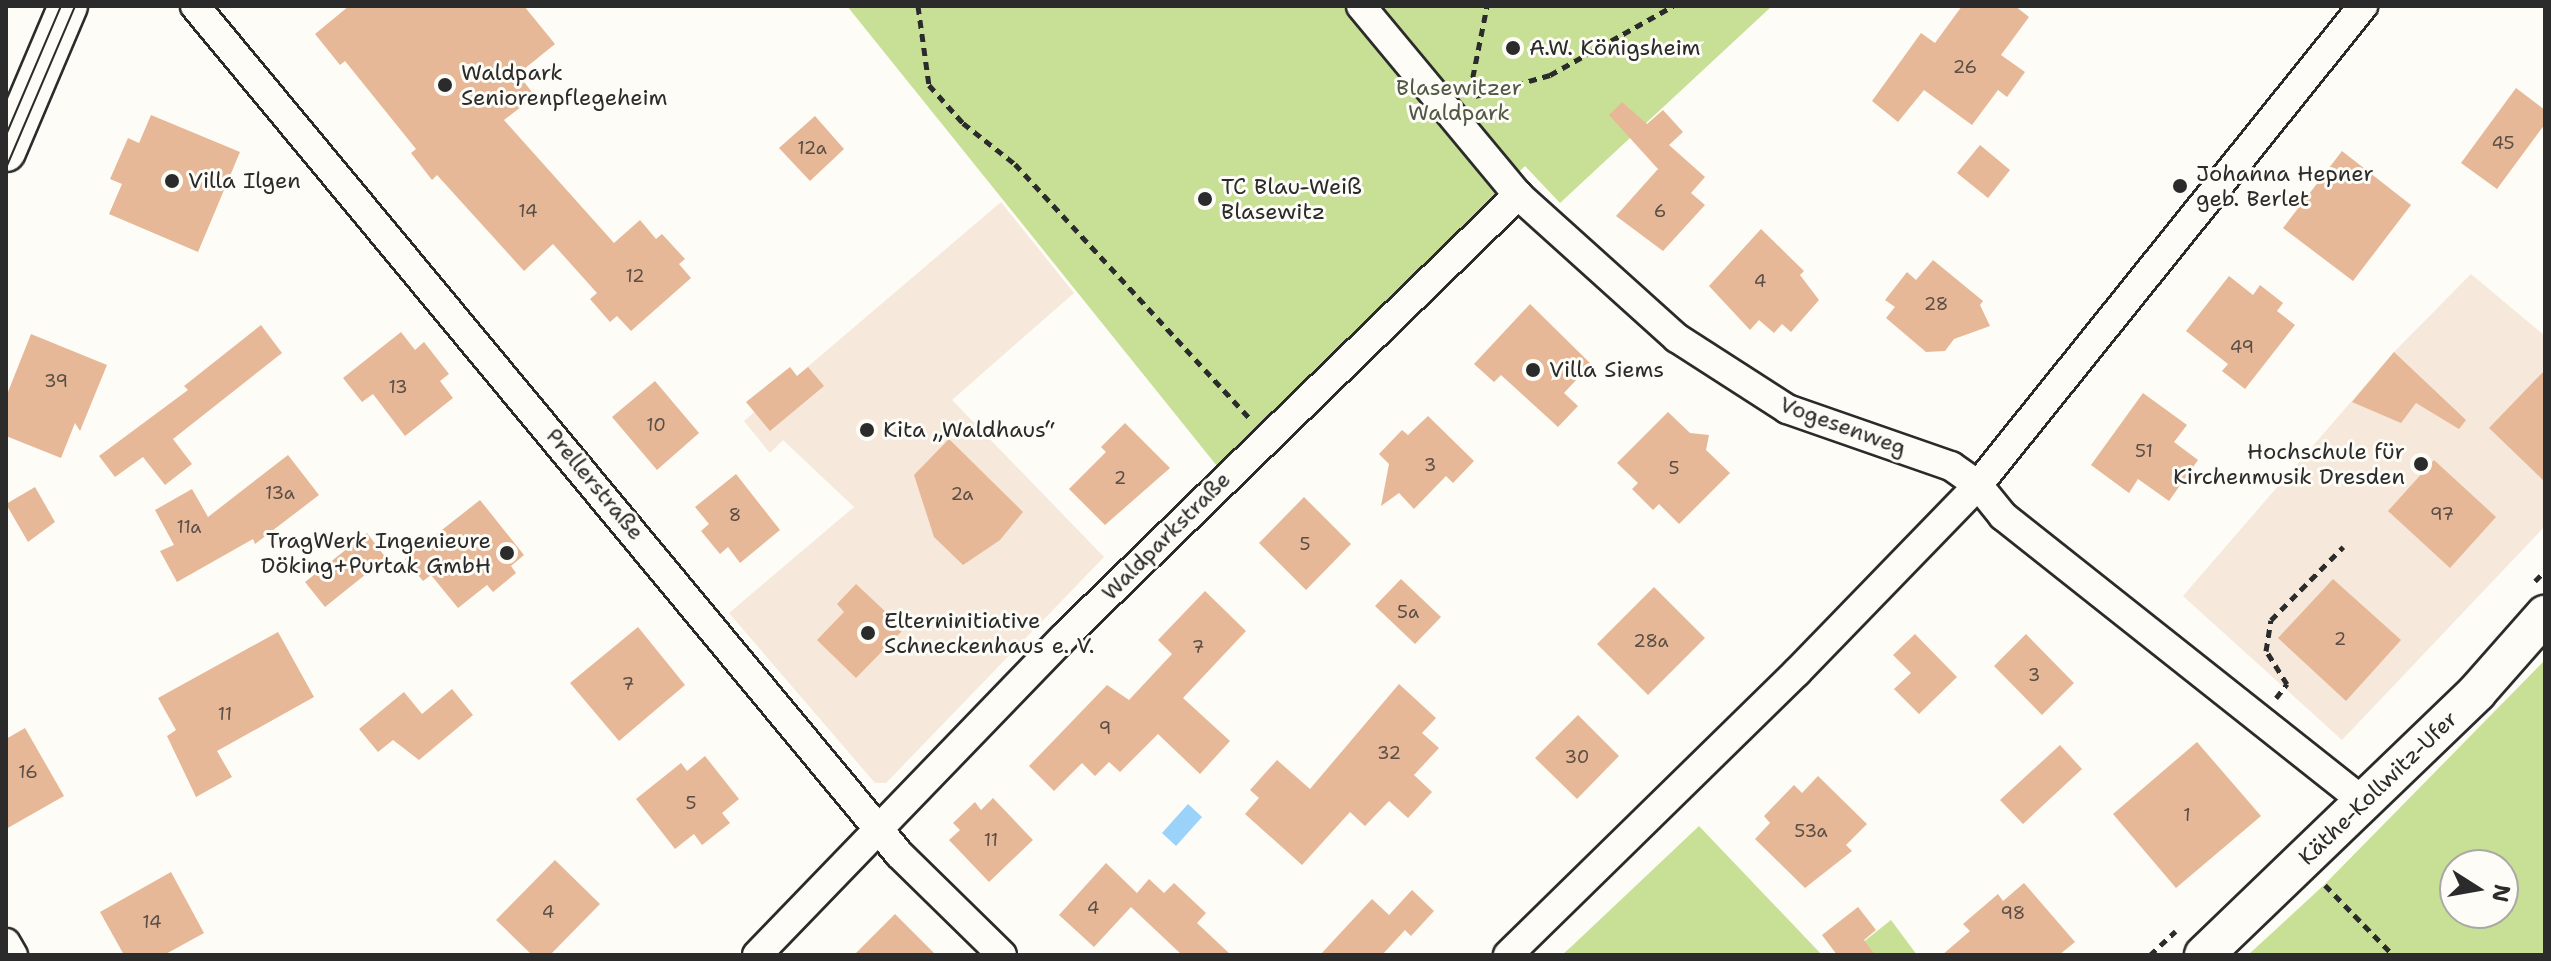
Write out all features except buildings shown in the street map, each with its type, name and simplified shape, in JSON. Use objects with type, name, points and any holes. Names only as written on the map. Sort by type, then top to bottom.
[{"type":"main road","points":[[6,152],[68,6]]},
{"type":"main road","name":"Käthe-Kollwitz-Ufer","points":[[2204,955],[2477,692],[2545,615]]},
{"type":"street","name":"Prellerstraße","points":[[195,6],[880,827],[899,854],[1002,955]]},
{"type":"street","name":"Vogesenweg","points":[[1361,6],[1518,195],[1677,338],[1787,409],[1951,466],[1978,485],[2003,516],[2364,802]]},
{"type":"street","points":[[1508,955],[1978,485],[2363,6]]},
{"type":"street","name":"Waldparkstraße","points":[[757,955],[1267,437],[1518,195]]},
{"type":"street","points":[[6,943],[13,955]]},
{"type":"path","points":[[918,6],[929,85],[963,123],[1015,164],[1267,437]]},
{"type":"path","points":[[1487,6],[1469,97],[1550,75],[1673,6]]},
{"type":"path","points":[[2257,717],[2287,684],[2266,651],[2271,620],[2343,547]]},
{"type":"path","points":[[2319,879],[2393,955]]},
{"type":"shaded area","name":"Kita „Waldhaus“","points":[[1001,202],[1074,293],[952,400],[1104,557],[886,783],[875,783],[729,613],[854,507],[783,440],[770,453],[744,421]]},
{"type":"shaded area","name":"Hochschule für Kirchenmusik Dresden","points":[[2471,274],[2545,336],[2545,526],[2342,740],[2183,596],[2394,352]]},
{"type":"green space","name":"Blasewitzer Waldpark","points":[[847,6],[1772,6],[1560,203],[1525,166],[1217,466]]},
{"type":"green space","points":[[2545,660],[2545,955],[2248,955],[2324,885]]},
{"type":"green space","points":[[1699,826],[1822,955],[1562,955],[1572,946]]},
{"type":"green space","points":[[1891,920],[1917,955],[1847,955]]},
{"type":"water","points":[[1188,804],[1202,817],[1176,846],[1162,833]]},
{"type":"tram line","points":[[6,135],[61,6]]},
{"type":"tram line","points":[[6,168],[75,6]]},
{"type":"place","name":"A.W. Königsheim","points":[[1513,48]]},
{"type":"place","name":"Waldpark Seniorenpflegeheim","points":[[445,85]]},
{"type":"place","name":"Villa Ilgen","points":[[172,181]]},
{"type":"place","name":"Johanna Hepner geb. Berlet","points":[[2180,186]]},
{"type":"place","name":"TC Blau-Weiß Blasewitz","points":[[1205,199]]},
{"type":"place","name":"Villa Siems","points":[[1533,370]]},
{"type":"place","name":"Kita „Waldhaus“","points":[[867,430]]},
{"type":"place","name":"Hochschule für Kirchenmusik Dresden","points":[[2421,464]]},
{"type":"place","name":"TragWerk Ingenieure Döking+Purtak GmbH","points":[[507,553]]},
{"type":"place","name":"Elterninitiative Schneckenhaus e. V.","points":[[868,633]]}]
